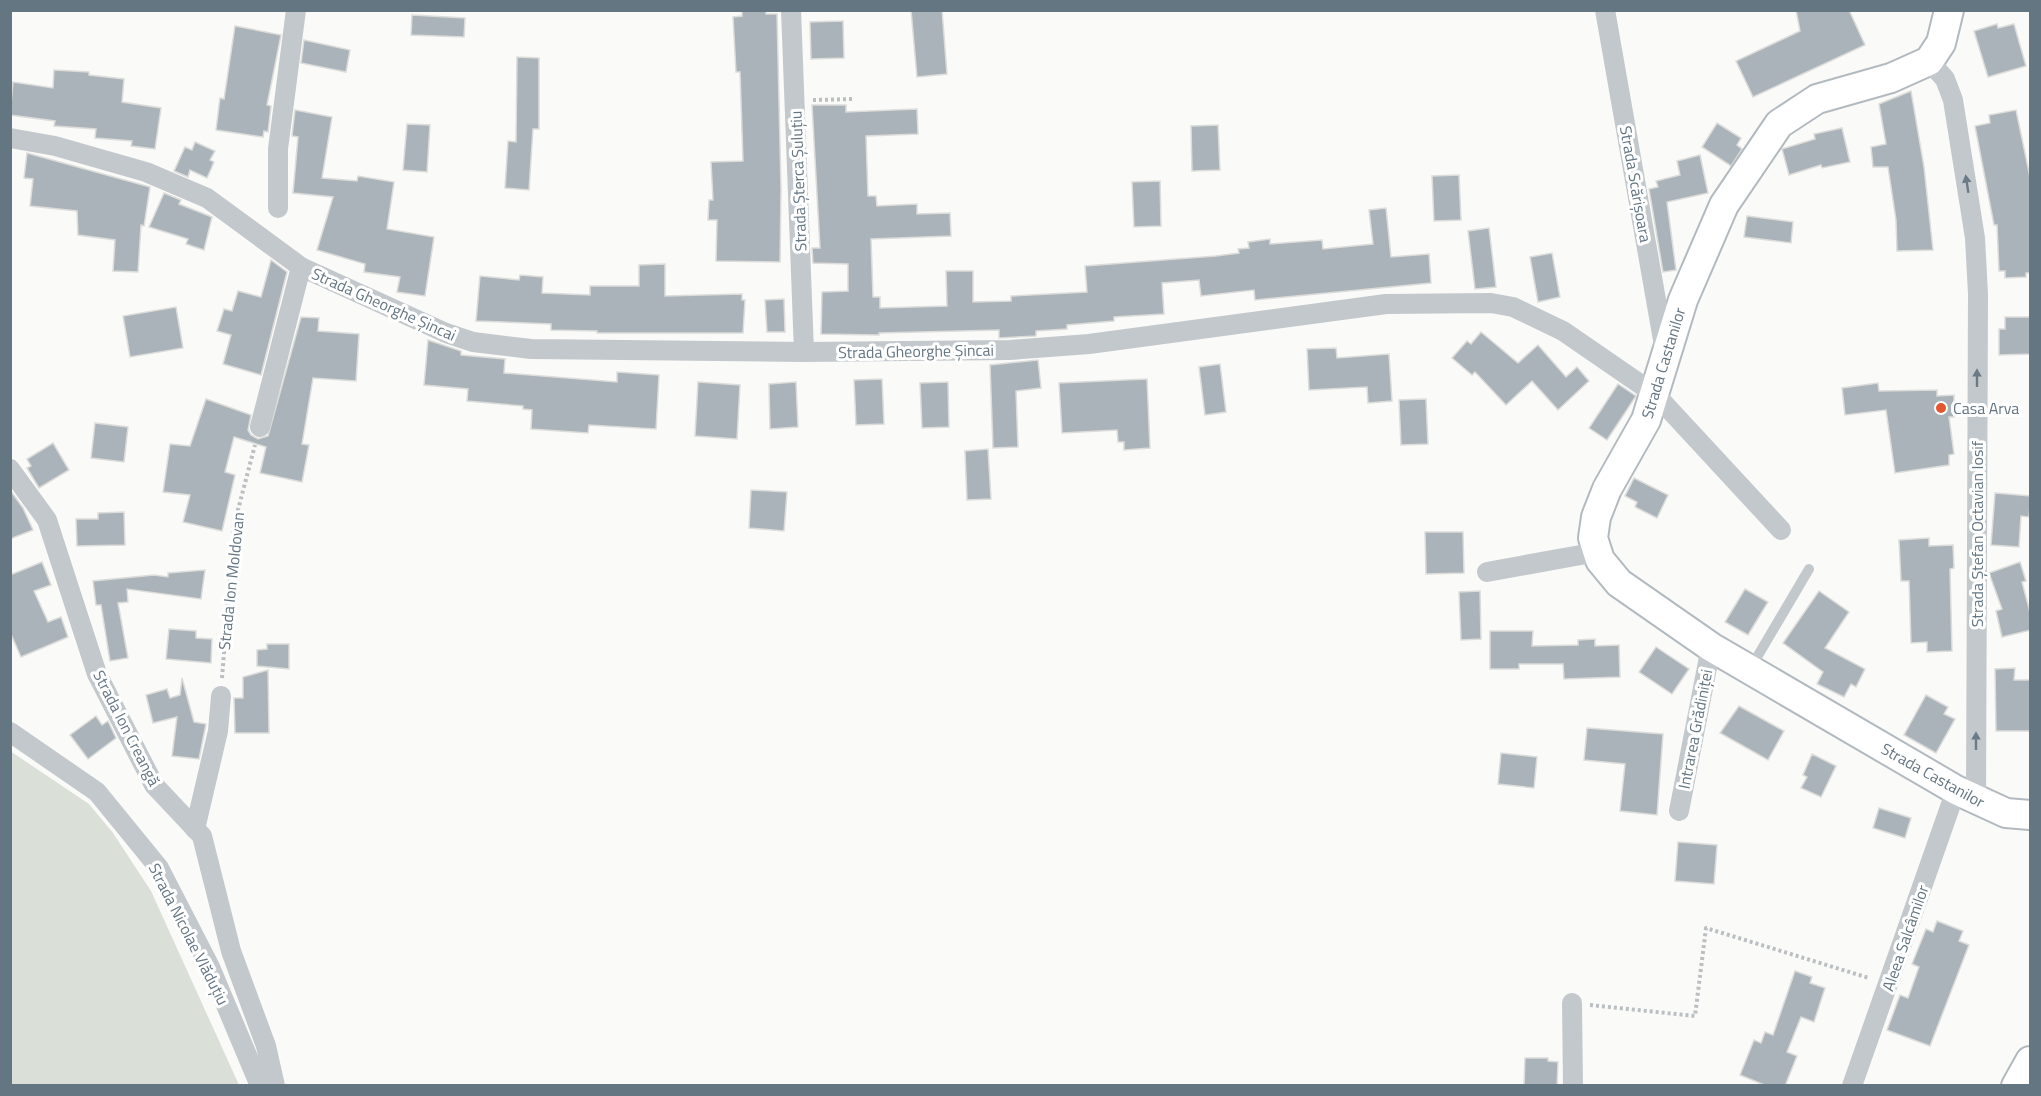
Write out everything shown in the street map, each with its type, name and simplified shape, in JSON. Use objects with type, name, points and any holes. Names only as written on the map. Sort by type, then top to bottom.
[{"type":"street","points":[[278,208],[278,149],[296,10]]},
{"type":"street","name":"Strada Șterca Șuluțiu","points":[[791,10],[804,352]]},
{"type":"street","name":"Strada Scărișoara","points":[[1605,10],[1666,358]]},
{"type":"street","points":[[1929,10],[1932,26],[1929,61]]},
{"type":"street","points":[[1929,61],[1941,43],[1949,10]]},
{"type":"street","name":"Strada Castanilor","points":[[1929,61],[1891,78],[1817,99],[1779,124],[1725,205],[1683,300],[1647,420],[1607,489],[1596,517],[1593,538],[1600,560],[1619,583],[1711,647],[1966,795],[2006,813],[2031,815]]},
{"type":"street","name":"Strada Ștefan Octavian Iosif","points":[[1929,61],[1944,79],[1953,100],[1975,237],[1978,294],[1966,795]]},
{"type":"street","name":"Strada Gheorghe Șincai","points":[[10,138],[55,146],[146,172],[207,198],[301,267],[446,333],[473,342],[531,349],[804,352],[1010,350],[1089,344],[1386,304],[1491,303],[1513,307],[1563,331],[1656,394],[1781,530]]},
{"type":"street","points":[[260,427],[301,267]]},
{"type":"street","name":"Strada Ion Creangă","points":[[10,469],[47,520],[97,674],[148,775],[154,785],[202,836],[231,951],[266,1046],[275,1086]]},
{"type":"street","points":[[1487,572],[1597,552]]},
{"type":"street","name":"Intrarea Grădiniței","points":[[1679,811],[1711,647]]},
{"type":"street","points":[[195,828],[218,731],[221,696]]},
{"type":"street","name":"Strada Nicolae Vlăduțiu","points":[[10,732],[97,792],[159,868],[210,967],[260,1086]]},
{"type":"street","name":"Aleea Salcâmilor","points":[[1852,1086],[1889,984],[1966,795]]},
{"type":"street","points":[[1572,1003],[1573,1086]]},
{"type":"street","points":[[2016,1086],[2031,1062]]},
{"type":"lane","points":[[1750,669],[1809,569]]},
{"type":"path","points":[[795,100],[855,99]]},
{"type":"path","name":"Strada Ion Moldovan","points":[[221,696],[234,525],[260,427]]},
{"type":"path","points":[[1572,1003],[1695,1016],[1706,928],[1889,984]]},
{"type":"shaded area","points":[[10,751],[89,804],[113,833],[151,891],[239,1085],[11,1085]]},
{"type":"building","points":[[742,10],[766,10],[766,14],[777,14],[781,189],[780,262],[716,261],[717,220],[708,220],[709,200],[713,200],[711,162],[743,161],[740,72],[736,72],[733,17],[742,16]]},
{"type":"building","points":[[911,10],[942,10],[947,74],[917,77]]},
{"type":"building","points":[[1796,10],[1849,10],[1865,45],[1753,97],[1736,61],[1800,31]]},
{"type":"building","points":[[412,15],[465,18],[464,37],[411,35]]},
{"type":"building","points":[[843,21],[844,58],[811,59],[810,22]]},
{"type":"building","points":[[1997,24],[1998,28],[2014,24],[2026,66],[1988,77],[1974,31]]},
{"type":"building","points":[[235,26],[281,35],[267,105],[271,106],[268,132],[264,131],[263,137],[216,130],[220,98],[224,99]]},
{"type":"building","points":[[304,40],[350,50],[346,72],[301,63]]},
{"type":"building","points":[[517,57],[539,58],[539,129],[533,129],[529,190],[505,188],[508,141],[516,142]]},
{"type":"building","points":[[54,70],[89,72],[89,75],[124,79],[122,102],[161,108],[155,149],[131,146],[132,141],[95,138],[96,129],[54,126],[55,121],[10,115],[13,82],[53,88]]},
{"type":"building","points":[[1911,91],[1924,167],[1933,250],[1897,251],[1896,220],[1888,167],[1873,167],[1871,147],[1886,144],[1879,104]]},
{"type":"building","points":[[812,105],[846,105],[846,112],[917,109],[918,134],[866,136],[868,196],[876,196],[877,206],[917,204],[917,214],[950,213],[951,236],[871,239],[873,297],[880,297],[880,308],[947,306],[946,271],[973,271],[973,302],[1011,301],[1011,296],[1087,292],[1085,266],[1239,253],[1238,249],[1249,248],[1248,242],[1270,239],[1270,244],[1322,240],[1323,249],[1373,244],[1369,210],[1386,208],[1391,257],[1429,254],[1431,283],[1255,300],[1254,290],[1201,296],[1199,280],[1162,283],[1164,314],[1114,317],[1114,321],[1067,325],[1067,329],[1036,331],[1036,336],[999,338],[999,330],[879,333],[879,335],[821,334],[822,292],[848,291],[848,264],[813,263],[812,248],[820,248]]},
{"type":"building","points":[[295,110],[332,117],[322,178],[357,181],[358,176],[394,182],[387,229],[434,237],[425,296],[397,292],[400,277],[364,272],[365,264],[317,250],[333,197],[293,193],[298,137],[292,136]]},
{"type":"building","points":[[2016,110],[2031,182],[2031,273],[2026,273],[2026,277],[2005,278],[2005,271],[1999,271],[1997,225],[1994,225],[1975,126],[1990,123],[1989,115]]},
{"type":"building","points":[[1717,123],[1741,138],[1737,145],[1742,149],[1731,166],[1702,147]]},
{"type":"building","points":[[407,124],[430,125],[427,172],[403,170]]},
{"type":"building","points":[[1218,125],[1220,170],[1192,171],[1191,126]]},
{"type":"building","points":[[1842,128],[1850,162],[1822,168],[1821,165],[1789,175],[1782,149],[1815,139],[1814,134]]},
{"type":"building","points":[[195,142],[215,151],[210,160],[214,162],[207,178],[190,170],[188,177],[174,171],[185,147],[192,150]]},
{"type":"building","points":[[27,153],[150,187],[144,226],[141,225],[138,272],[113,271],[115,240],[78,235],[77,211],[30,206],[33,179],[24,178]]},
{"type":"building","points":[[1700,155],[1708,193],[1667,202],[1676,270],[1663,272],[1649,189],[1658,187],[1656,181],[1680,175],[1677,161]]},
{"type":"building","points":[[1459,175],[1461,220],[1434,221],[1432,176]]},
{"type":"building","points":[[1160,181],[1161,226],[1134,227],[1132,182]]},
{"type":"building","points":[[164,193],[181,200],[179,204],[212,217],[204,250],[186,244],[188,239],[149,227]]},
{"type":"building","points":[[1747,216],[1793,222],[1791,243],[1744,237]]},
{"type":"building","points":[[1489,228],[1496,287],[1475,289],[1468,231]]},
{"type":"building","points":[[1552,253],[1560,297],[1538,302],[1530,257]]},
{"type":"building","points":[[271,260],[287,272],[261,375],[223,364],[231,335],[217,331],[224,309],[232,311],[238,291],[261,297]]},
{"type":"building","points":[[665,264],[665,296],[742,294],[742,300],[745,300],[743,333],[597,333],[597,331],[551,330],[551,324],[476,321],[480,276],[519,280],[520,275],[543,277],[542,293],[590,295],[590,286],[639,286],[639,265]]},
{"type":"building","points":[[784,299],[785,332],[767,332],[765,300]]},
{"type":"building","points":[[176,307],[183,348],[130,357],[123,316]]},
{"type":"building","points":[[301,317],[319,318],[318,331],[359,334],[356,381],[313,378],[302,444],[309,445],[302,482],[260,473],[266,447],[234,437],[225,472],[235,475],[222,531],[183,522],[190,495],[163,492],[170,444],[190,446],[206,399],[251,415],[248,430],[251,435],[258,439],[268,436]]},
{"type":"building","points":[[2005,317],[2031,317],[2031,354],[1999,355],[1999,329],[2005,329]]},
{"type":"building","points":[[1481,332],[1518,363],[1538,345],[1566,377],[1577,367],[1589,381],[1558,410],[1532,381],[1506,405],[1475,372],[1472,375],[1452,358],[1467,341],[1471,344]]},
{"type":"building","points":[[428,340],[461,351],[461,355],[505,359],[504,373],[617,382],[617,372],[659,375],[656,429],[589,425],[588,433],[531,429],[532,410],[523,409],[523,406],[467,401],[468,389],[424,385]]},
{"type":"building","points":[[1336,348],[1337,358],[1389,354],[1392,401],[1368,403],[1367,387],[1309,390],[1307,349]]},
{"type":"building","points":[[1038,360],[1041,388],[1016,391],[1018,447],[993,448],[990,365]]},
{"type":"building","points":[[1220,364],[1226,412],[1205,415],[1199,367]]},
{"type":"building","points":[[882,379],[884,424],[856,425],[854,380]]},
{"type":"building","points":[[1147,379],[1150,448],[1124,450],[1124,442],[1118,442],[1117,430],[1062,433],[1059,383]]},
{"type":"building","points":[[698,382],[740,385],[737,439],[695,436]]},
{"type":"building","points":[[796,382],[798,427],[770,429],[769,384]]},
{"type":"building","points":[[948,382],[949,427],[922,428],[920,383]]},
{"type":"building","points":[[1878,383],[1879,391],[1937,390],[1937,396],[1954,395],[1954,417],[1949,417],[1954,454],[1949,455],[1949,465],[1895,473],[1886,410],[1845,415],[1842,388]]},
{"type":"building","points":[[1618,384],[1636,396],[1607,440],[1589,428]]},
{"type":"building","points":[[1426,399],[1428,444],[1401,445],[1399,400]]},
{"type":"building","points":[[95,423],[128,427],[124,462],[91,458]]},
{"type":"building","points":[[53,443],[69,470],[39,488],[27,468],[31,466],[27,459]]},
{"type":"building","points":[[988,449],[991,499],[967,500],[965,451]]},
{"type":"building","points":[[1634,478],[1668,495],[1657,518],[1635,507],[1637,502],[1625,496]]},
{"type":"building","points":[[10,490],[23,508],[33,530],[10,539]]},
{"type":"building","points":[[751,490],[787,492],[784,531],[749,528]]},
{"type":"building","points":[[1995,493],[2031,496],[2029,517],[2021,516],[2019,547],[1991,545]]},
{"type":"building","points":[[124,512],[125,545],[77,546],[76,519],[98,519],[98,513]]},
{"type":"building","points":[[1425,532],[1463,532],[1464,573],[1426,574]]},
{"type":"building","points":[[1929,538],[1929,546],[1953,545],[1954,568],[1950,569],[1952,651],[1927,652],[1927,642],[1911,643],[1909,581],[1901,581],[1899,540]]},
{"type":"building","points":[[42,562],[51,585],[34,591],[48,622],[61,617],[68,637],[21,657],[10,632],[10,575]]},
{"type":"building","points":[[2020,562],[2026,581],[2022,582],[2031,616],[2031,630],[2002,637],[1996,611],[2002,609],[1989,573]]},
{"type":"building","points":[[205,570],[201,599],[127,589],[128,602],[118,603],[128,658],[110,661],[101,605],[96,605],[93,581],[154,575],[168,577],[168,573]]},
{"type":"building","points":[[1745,589],[1768,602],[1748,635],[1725,622]]},
{"type":"building","points":[[1480,591],[1481,639],[1461,640],[1459,592]]},
{"type":"building","points":[[1819,591],[1849,612],[1825,648],[1865,669],[1856,687],[1851,684],[1844,697],[1817,684],[1823,672],[1783,643]]},
{"type":"building","points":[[169,629],[196,631],[196,638],[212,639],[211,663],[166,659]]},
{"type":"building","points":[[1490,631],[1533,631],[1532,646],[1578,645],[1578,640],[1595,639],[1595,646],[1619,645],[1620,677],[1564,679],[1563,664],[1519,664],[1519,669],[1490,669]]},
{"type":"building","points":[[267,644],[289,644],[289,669],[257,666],[257,650],[267,649]]},
{"type":"building","points":[[1656,647],[1689,669],[1672,694],[1639,672]]},
{"type":"building","points":[[2015,668],[2014,680],[2031,680],[2031,731],[1996,731],[1995,669]]},
{"type":"building","points":[[268,670],[269,733],[235,733],[234,698],[243,698],[243,677]]},
{"type":"building","points":[[182,678],[194,722],[206,724],[199,759],[172,756],[177,717],[153,723],[146,695],[167,689],[170,698],[180,695]]},
{"type":"building","points":[[1926,695],[1948,707],[1944,714],[1955,719],[1936,753],[1904,735]]},
{"type":"building","points":[[1739,706],[1784,731],[1768,760],[1720,733]]},
{"type":"building","points":[[96,716],[102,725],[108,721],[116,738],[88,759],[70,735]]},
{"type":"building","points":[[1587,728],[1663,734],[1657,815],[1620,811],[1625,764],[1584,760]]},
{"type":"building","points":[[1501,753],[1537,757],[1534,788],[1498,784]]},
{"type":"building","points":[[1812,754],[1836,766],[1821,797],[1801,788],[1807,777],[1803,775]]},
{"type":"building","points":[[1879,808],[1911,818],[1905,838],[1873,828]]},
{"type":"building","points":[[1678,842],[1717,845],[1714,884],[1675,881]]},
{"type":"building","points":[[1937,921],[1963,931],[1959,941],[1969,945],[1930,1046],[1887,1030],[1900,995],[1908,998],[1919,967],[1912,964],[1926,929],[1933,932]]},
{"type":"building","points":[[1795,971],[1812,977],[1810,983],[1825,988],[1814,1022],[1801,1017],[1787,1052],[1797,1056],[1785,1086],[1767,1086],[1740,1075],[1754,1040],[1761,1043],[1765,1032],[1773,1035]]},
{"type":"building","points":[[1525,1058],[1548,1058],[1548,1061],[1558,1062],[1557,1086],[1524,1086]]},
{"type":"place","name":"Casa Arva","points":[[1941,408]]}]
